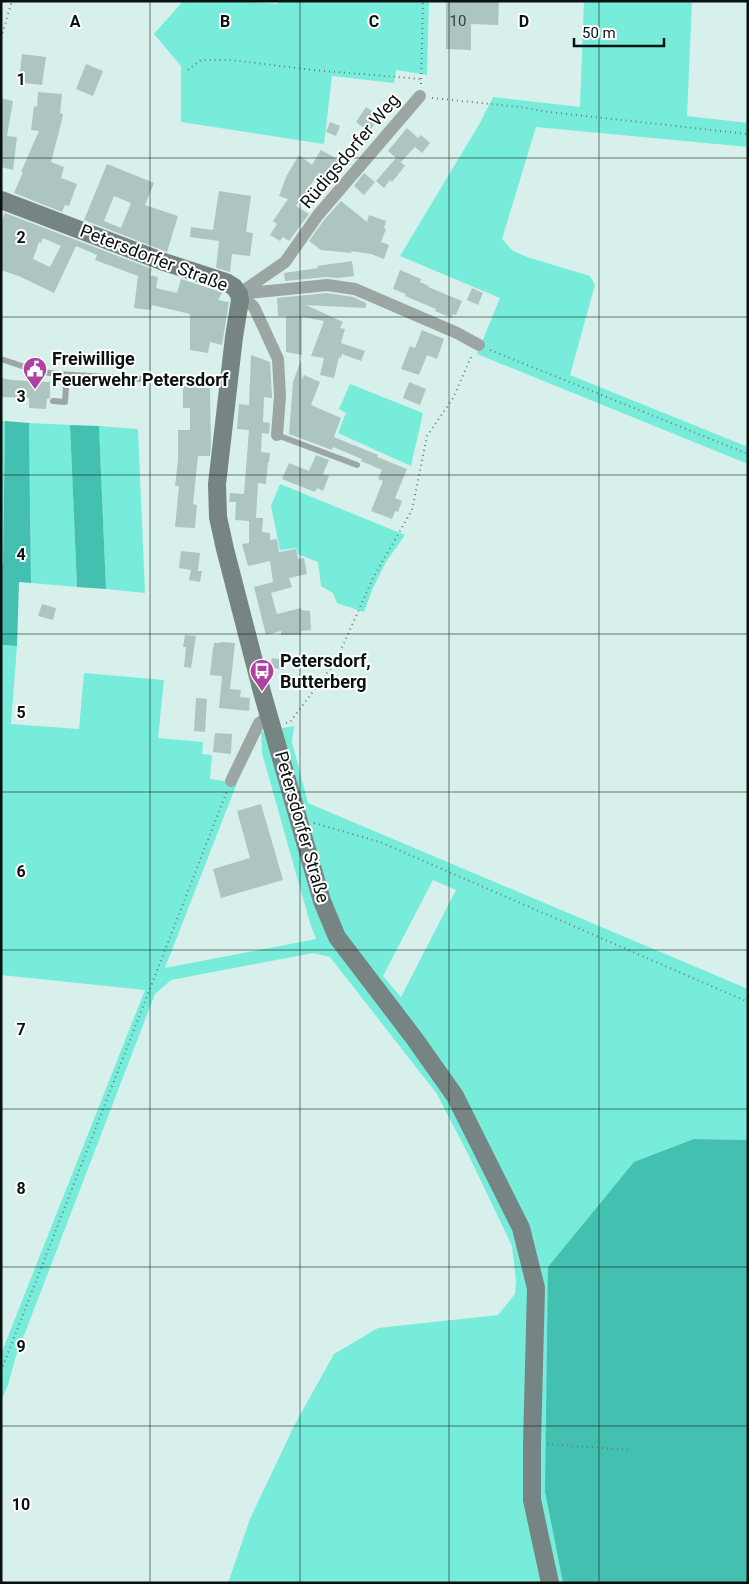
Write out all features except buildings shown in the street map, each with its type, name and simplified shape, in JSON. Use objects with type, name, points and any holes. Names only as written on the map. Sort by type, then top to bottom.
[{"type":"main road","name":"Petersdorfer Straße","points":[[1,200],[164,262],[226,282],[234,287],[239,294],[240,306],[228,384],[217,484],[218,517],[230,568],[322,901],[337,937],[414,1038],[455,1096],[520,1228],[536,1288],[532,1500],[550,1583]]},
{"type":"street","name":"Rüdigsdorfer Weg","points":[[239,294],[285,262],[318,215],[420,96]]},
{"type":"street","points":[[239,294],[327,285],[355,289],[458,332],[478,344]]},
{"type":"street","points":[[239,294],[254,307],[278,359],[280,396],[277,435]]},
{"type":"street","name":"Petersdorfer Straße","points":[[231,781],[259,722],[271,721]]},
{"type":"lane","points":[[1,359],[37,371],[228,384]]},
{"type":"lane","points":[[53,401],[65,402],[66,386],[74,375]]},
{"type":"lane","points":[[277,435],[357,465]]},
{"type":"path","points":[[1,38],[12,1]]},
{"type":"path","name":"Rüdigsdorfer Weg","points":[[420,96],[423,1]]},
{"type":"path","points":[[188,70],[201,60],[231,60],[313,70],[421,79]]},
{"type":"path","points":[[420,96],[748,134]]},
{"type":"path","points":[[271,721],[290,722],[336,661],[373,578],[412,510],[428,436],[453,398],[478,344],[748,454]]},
{"type":"path","points":[[1,1371],[231,781]]},
{"type":"path","points":[[298,818],[380,842],[748,1002]]},
{"type":"path","points":[[532,1444],[629,1450]]},
{"type":"green space","points":[[183,1],[234,1],[278,4],[279,1],[429,1],[427,75],[396,70],[394,83],[332,76],[324,144],[181,122],[181,66],[154,34]]},
{"type":"green space","points":[[584,1],[692,1],[687,116],[748,123],[748,147],[536,127],[502,239],[513,251],[590,276],[595,285],[570,375],[748,447],[748,464],[477,354],[500,298],[400,256],[480,123],[493,97],[580,107]]},
{"type":"green space","points":[[350,384],[423,413],[411,466],[338,433],[346,413],[339,409]]},
{"type":"green space","points":[[1,421],[5,421],[3,564],[1,564]]},
{"type":"green space","points":[[5,421],[29,423],[31,583],[19,582],[17,646],[1,645]]},
{"type":"green space","points":[[29,423],[70,425],[77,587],[31,583]]},
{"type":"green space","points":[[70,425],[99,426],[106,589],[77,587]]},
{"type":"green space","points":[[99,426],[138,429],[145,593],[106,589]]},
{"type":"green space","points":[[280,484],[405,535],[386,562],[364,612],[337,603],[333,593],[321,586],[318,562],[298,554],[296,548],[280,550],[271,506]]},
{"type":"green space","points":[[1,645],[17,646],[11,724],[79,729],[84,673],[164,680],[158,738],[203,742],[202,754],[212,755],[210,779],[237,783],[165,968],[316,939],[262,753],[261,732],[294,726],[292,742],[308,803],[748,989],[748,1140],[694,1139],[545,1492],[563,1583],[228,1583],[250,1519],[295,1424],[334,1354],[378,1328],[498,1315],[515,1294],[516,1281],[512,1246],[437,1094],[330,957],[313,953],[171,980],[155,994],[15,1359],[8,1385],[1,1401],[1,1354],[145,990],[1,975]],"holes":[[[433,880],[456,890],[401,997],[383,976]]]},
{"type":"green space","points":[[694,1139],[748,1140],[748,1583],[563,1583],[545,1492],[548,1267],[634,1162]]},
{"type":"place","name":"Freiwillige Feuerwehr Petersdorf","points":[[35,390]]},
{"type":"place","name":"Petersdorf, Butterberg","points":[[262,692]]}]
